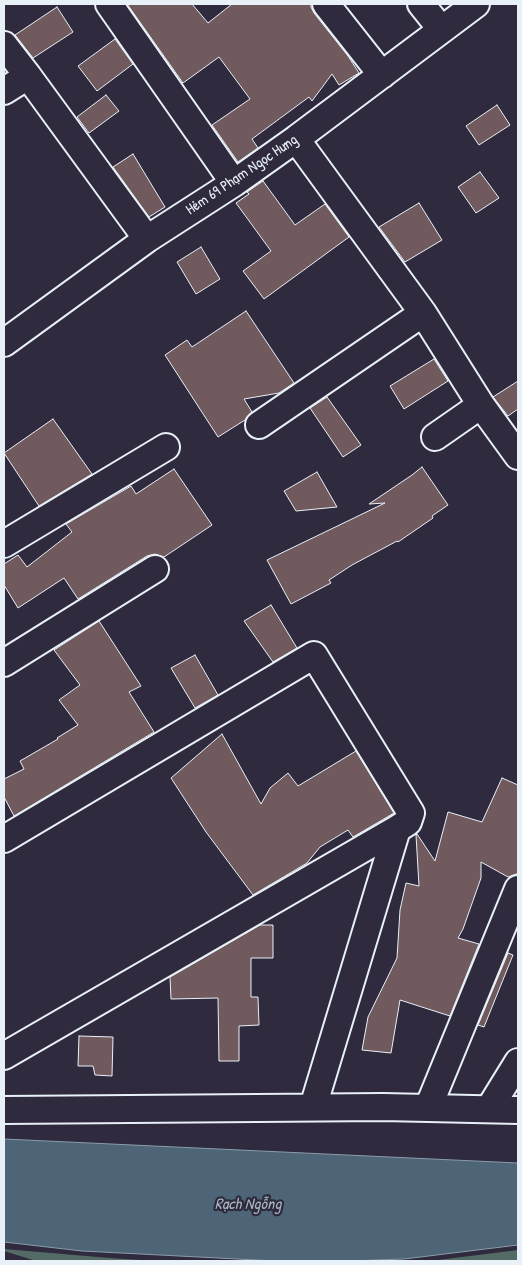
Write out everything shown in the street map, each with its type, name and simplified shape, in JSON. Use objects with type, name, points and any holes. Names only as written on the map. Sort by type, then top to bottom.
[{"type":"street","points":[[108,4],[234,183]]},
{"type":"street","points":[[326,4],[382,75]]},
{"type":"street","points":[[421,4],[441,29]]},
{"type":"street","name":"Hẻm 69 Phạm Ngọc Hưng","points":[[4,342],[147,239],[234,183],[476,4]]},
{"type":"street","points":[[4,45],[147,239]]},
{"type":"street","points":[[4,91],[28,76]]},
{"type":"street","points":[[296,138],[423,312],[481,405],[518,456]]},
{"type":"street","points":[[259,425],[423,312]]},
{"type":"street","points":[[435,437],[481,405]]},
{"type":"street","points":[[4,544],[166,447]]},
{"type":"street","points":[[4,663],[155,569]]},
{"type":"street","points":[[4,839],[314,655],[411,813],[408,822],[397,829],[4,1056]]},
{"type":"street","points":[[313,1107],[397,829]]},
{"type":"street","points":[[428,1108],[518,889]]},
{"type":"street","points":[[489,1109],[518,1062]]},
{"type":"street","points":[[4,1110],[383,1106],[518,1110]]},
{"type":"green space","points":[[4,1249],[157,1261],[36,1261],[4,1251]]},
{"type":"green space","points":[[518,1250],[518,1261],[430,1261]]},
{"type":"water","name":"Rạch Ngỗng","points":[[4,1139],[518,1163],[518,1245],[404,1259],[276,1261],[82,1251],[4,1242]]},
{"type":"building","points":[[127,4],[192,4],[208,23],[232,4],[311,4],[314,13],[359,73],[339,85],[332,74],[312,101],[309,97],[252,139],[258,148],[238,162],[212,125],[250,99],[219,57],[183,83]]},
{"type":"building","points":[[57,7],[73,32],[33,58],[15,35]]},
{"type":"building","points":[[115,39],[133,64],[97,91],[78,66]]},
{"type":"building","points":[[106,95],[119,111],[89,133],[77,117]]},
{"type":"building","points":[[497,105],[510,125],[479,145],[466,126]]},
{"type":"building","points":[[133,154],[165,207],[149,217],[113,167]]},
{"type":"building","points":[[480,172],[499,198],[476,213],[458,187]]},
{"type":"building","points":[[263,181],[295,225],[325,204],[349,237],[264,299],[243,271],[271,251],[236,203],[249,194],[247,192]]},
{"type":"building","points":[[419,203],[442,240],[405,262],[379,227]]},
{"type":"building","points":[[201,247],[220,279],[196,294],[177,262]]},
{"type":"building","points":[[246,311],[294,383],[279,393],[244,399],[252,412],[245,420],[218,437],[165,355],[187,340],[192,347]]},
{"type":"building","points":[[434,359],[448,381],[404,409],[390,386]]},
{"type":"building","points":[[518,381],[518,409],[508,416],[493,397]]},
{"type":"building","points":[[327,397],[361,445],[343,457],[310,408]]},
{"type":"building","points":[[53,419],[92,474],[39,506],[4,453]]},
{"type":"building","points":[[422,467],[448,505],[432,516],[433,518],[398,542],[352,565],[329,580],[331,583],[291,604],[267,560],[385,503],[369,504]]},
{"type":"building","points":[[174,469],[212,525],[164,557],[155,554],[147,556],[78,599],[64,578],[18,608],[4,585],[4,564],[18,555],[27,567],[72,532],[66,524],[131,486],[136,494]]},
{"type":"building","points":[[317,472],[337,507],[296,511],[284,491]]},
{"type":"building","points":[[271,605],[297,648],[273,662],[244,621]]},
{"type":"building","points":[[99,621],[141,686],[129,692],[154,732],[14,816],[4,797],[4,779],[24,769],[20,761],[78,725],[59,700],[80,685],[54,650]]},
{"type":"building","points":[[195,655],[218,695],[195,708],[171,668]]},
{"type":"building","points":[[222,734],[261,804],[270,788],[288,773],[298,786],[356,751],[394,813],[353,837],[348,830],[320,847],[307,863],[253,895],[206,832],[171,778]]},
{"type":"building","points":[[502,778],[518,785],[518,874],[508,877],[481,862],[481,878],[458,938],[479,944],[450,1016],[400,1000],[391,1053],[362,1050],[368,1017],[397,958],[400,910],[406,883],[419,886],[416,835],[435,861],[448,812],[482,822]]},
{"type":"building","points":[[260,925],[273,925],[273,958],[251,958],[251,997],[258,997],[259,1025],[239,1026],[239,1061],[219,1061],[218,998],[171,999],[170,977]]},
{"type":"building","points":[[508,953],[513,955],[484,1027],[478,1025]]},
{"type":"building","points":[[79,1036],[113,1037],[112,1076],[95,1075],[93,1066],[78,1066]]}]
